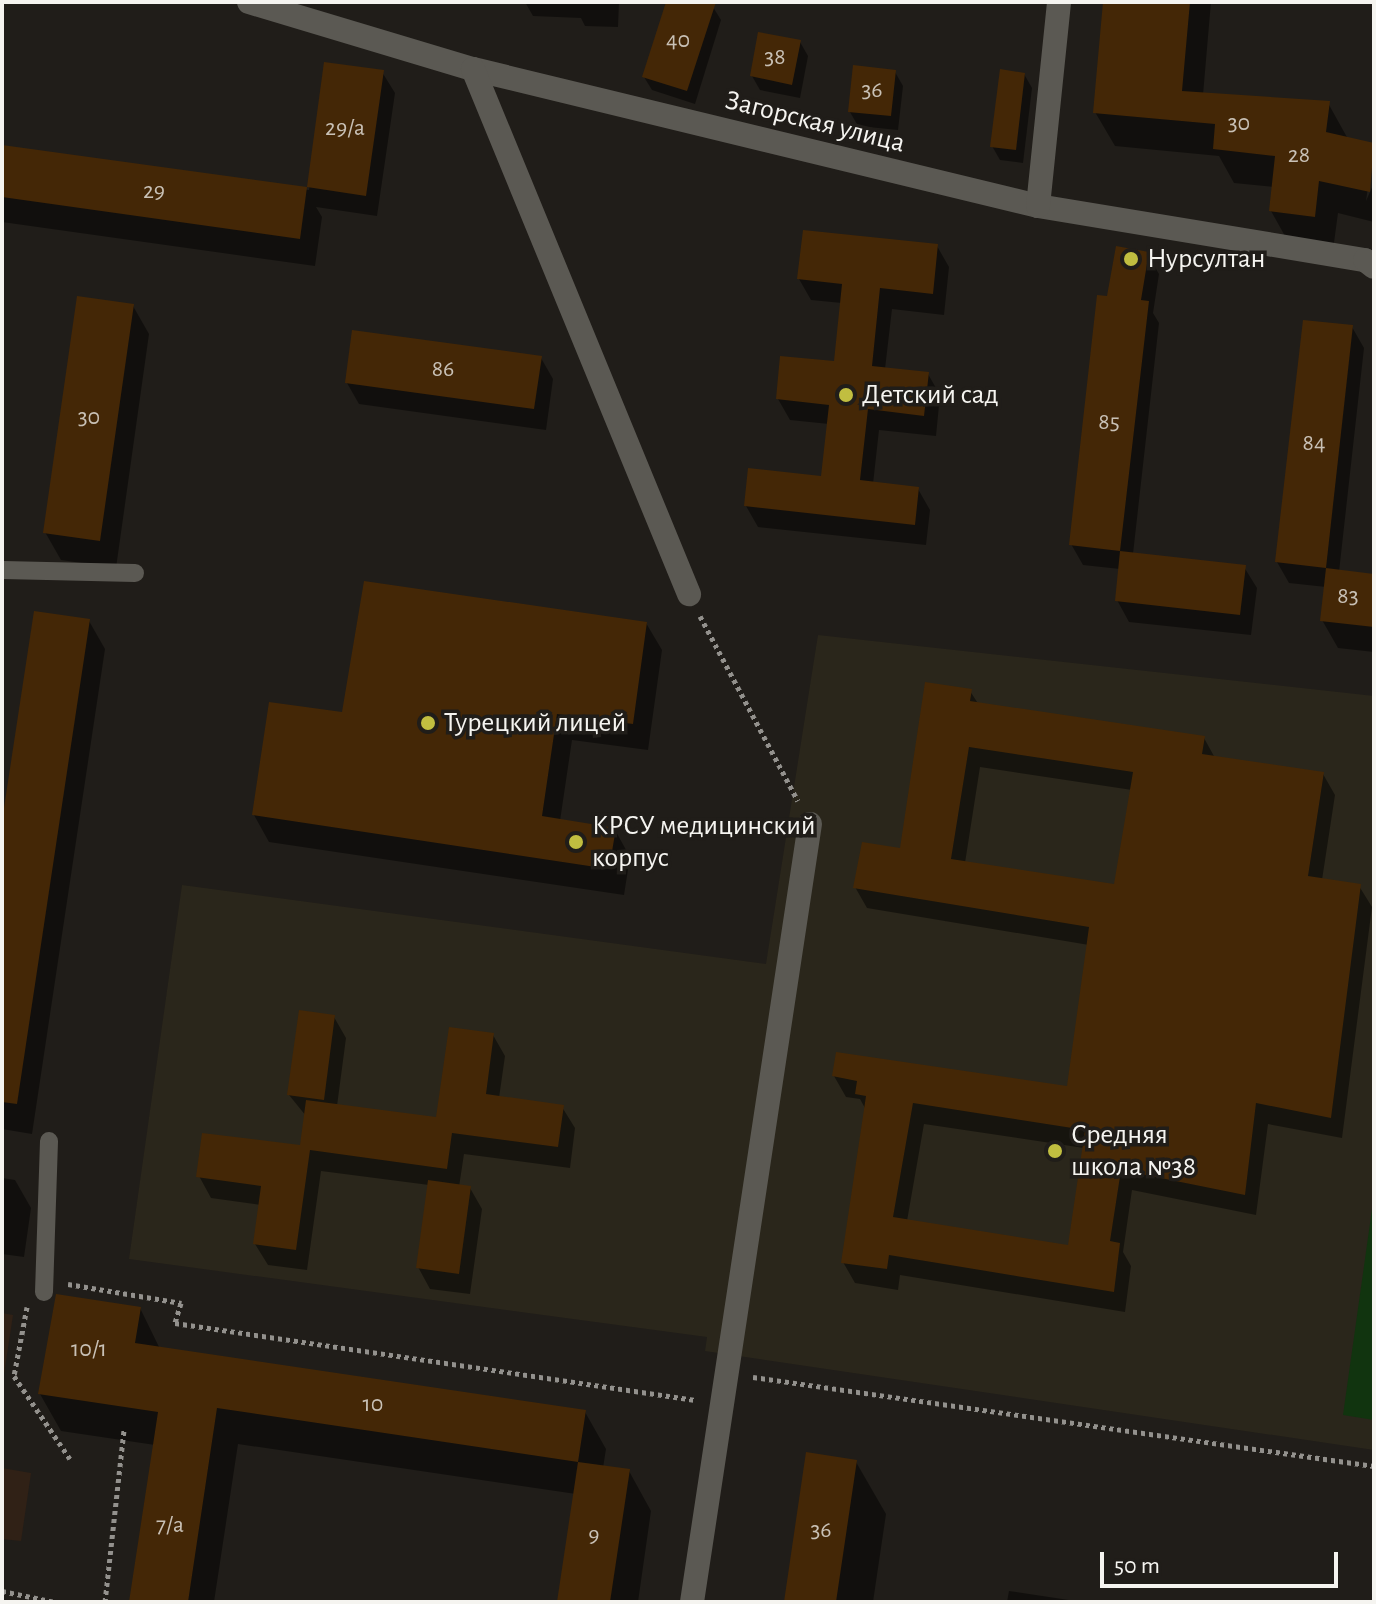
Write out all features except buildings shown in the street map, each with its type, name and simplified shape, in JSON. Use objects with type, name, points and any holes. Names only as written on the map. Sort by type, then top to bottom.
[{"type":"street","name":"Загорская улица","points":[[249,2],[473,69],[1038,206],[1365,260],[1374,267]]},
{"type":"street","points":[[1038,206],[1059,2]]},
{"type":"street","points":[[473,69],[689,594]]},
{"type":"street","points":[[692,1602],[810,824]]},
{"type":"lane","points":[[3,570],[135,573]]},
{"type":"lane","points":[[44,1292],[49,1141]]},
{"type":"path","points":[[689,594],[810,824]]},
{"type":"path","points":[[70,1459],[14,1376],[26,1307],[56,1282],[181,1303],[175,1323],[722,1404]]},
{"type":"path","points":[[727,1373],[1374,1466]]},
{"type":"path","points":[[105,1602],[124,1430]]},
{"type":"path","points":[[2,1591],[55,1602]]},
{"type":"shaded area","name":"Средняя школа №38","points":[[818,635],[1374,696],[1374,1450],[705,1351],[707,1337],[129,1259],[182,885],[766,964]]},
{"type":"shaded area","points":[[2,1313],[13,1315],[2,1387]]},
{"type":"shaded area","points":[[2,1468],[31,1473],[21,1541],[2,1539]]},
{"type":"green space","points":[[1374,1195],[1374,1420],[1343,1415]]},
{"type":"place","name":"Нурсултан","points":[[1131,259]]},
{"type":"place","name":"Детский сад","points":[[846,395]]},
{"type":"place","name":"Турецкий лицей","points":[[428,723]]},
{"type":"place","name":"КРСУ медицинский корпус","points":[[576,842]]},
{"type":"place","name":"Средняя школа №38","points":[[1055,1151]]}]
